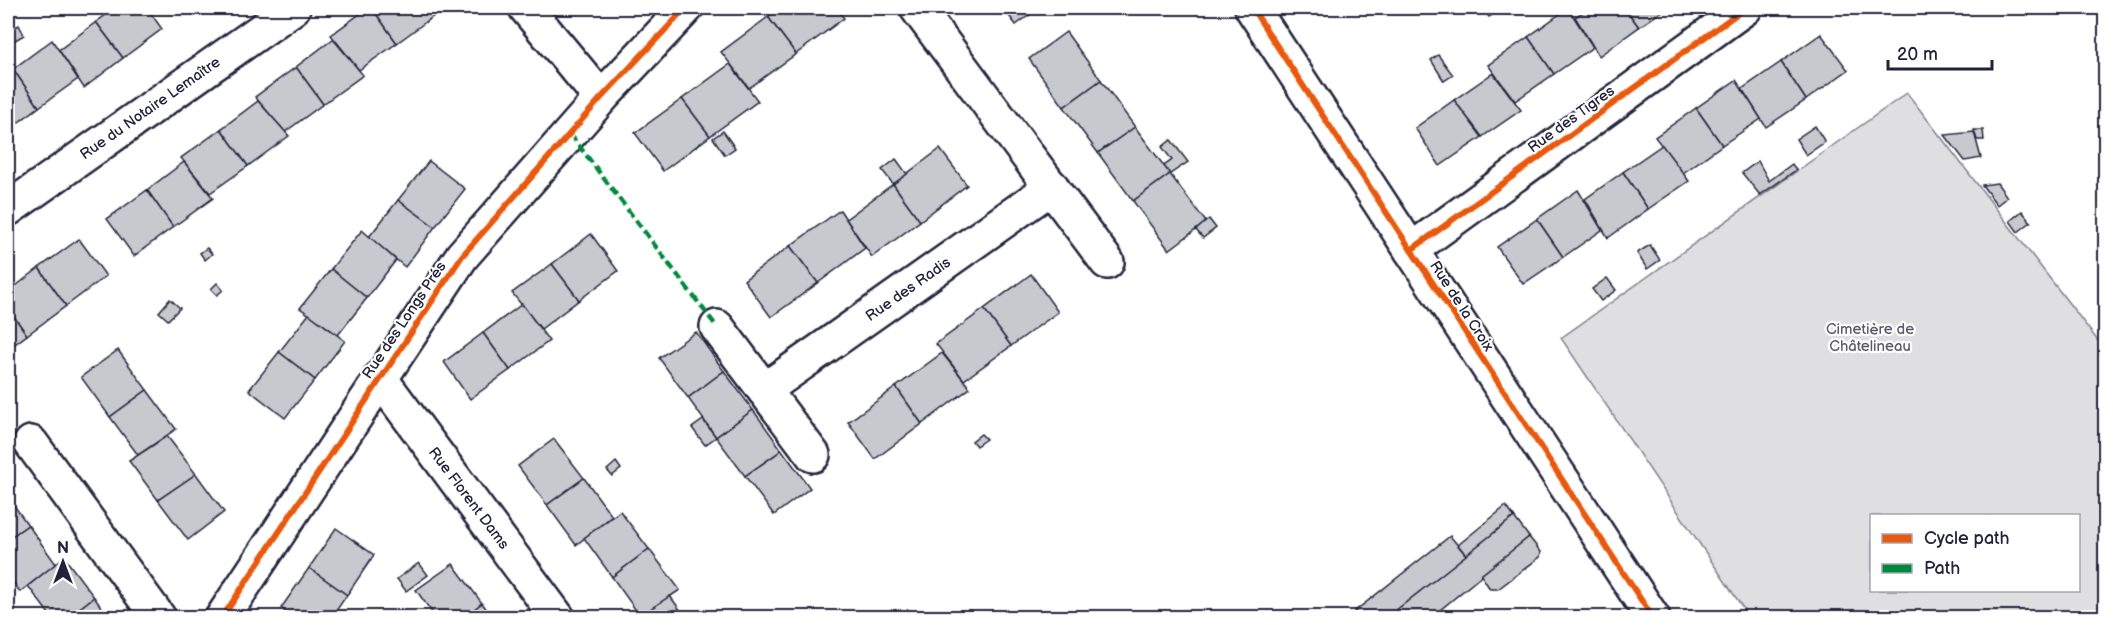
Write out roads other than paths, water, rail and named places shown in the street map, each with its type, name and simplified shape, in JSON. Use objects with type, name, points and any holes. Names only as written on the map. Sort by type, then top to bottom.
[{"type":"street","name":"Rue du Notaire Lemaître","points":[[8,209],[293,8]]},
{"type":"street","points":[[526,8],[601,98]]},
{"type":"street","name":"Rue des Longs Prés","points":[[222,618],[462,256],[601,98],[686,8]]},
{"type":"street","points":[[917,8],[1107,262]]},
{"type":"street","name":"Rue de la Croix","points":[[1252,8],[1653,618]]},
{"type":"street","name":"Rue des Tigres","points":[[1411,250],[1745,8]]},
{"type":"street","name":"Rue des Radis","points":[[764,390],[1052,187]]},
{"type":"street","points":[[717,327],[813,455]]},
{"type":"street","name":"Rue Florent Dams","points":[[380,378],[558,618]]},
{"type":"street","points":[[31,443],[159,618]]},
{"type":"park label","name":"Cimetière de Châtelineau","points":[[1870,338]]}]
